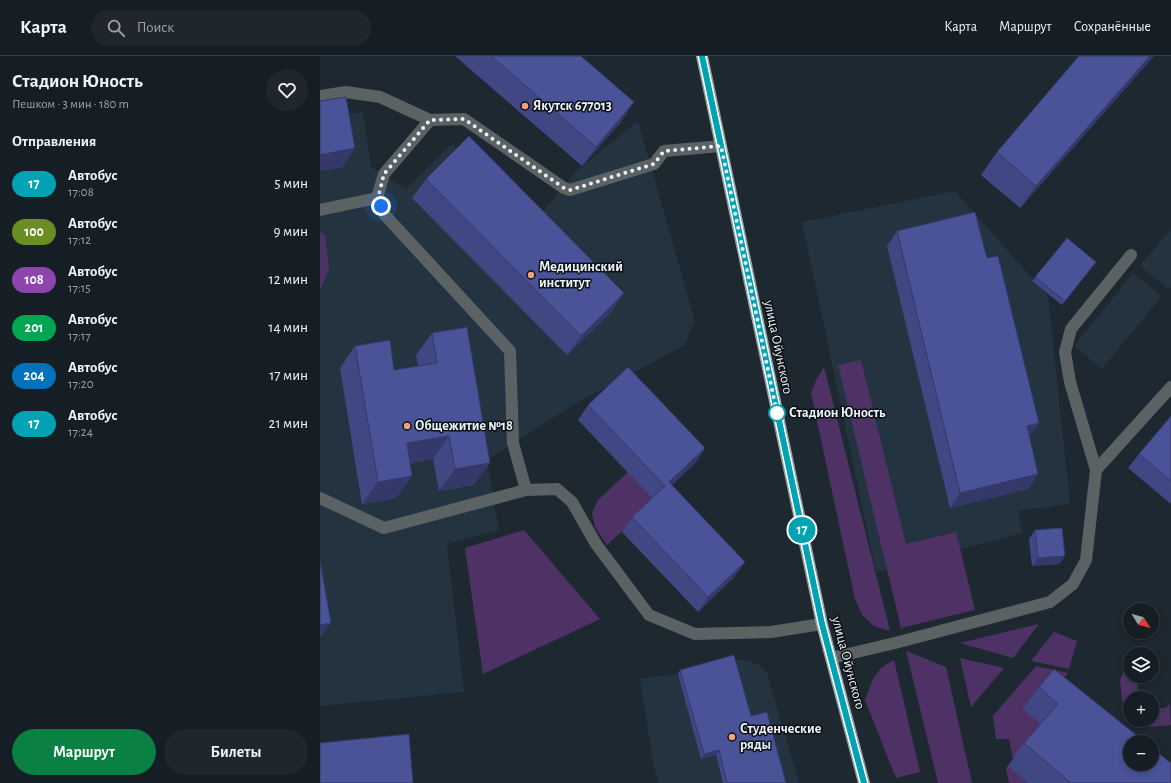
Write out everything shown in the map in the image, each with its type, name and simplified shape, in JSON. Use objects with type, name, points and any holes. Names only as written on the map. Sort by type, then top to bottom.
[{"type":"main road","name":"улица Ойунского","points":[[702,56],[822,624],[864,783]]},
{"type":"lane","points":[[320,96],[346,92],[380,97],[430,120],[464,119],[564,188],[570,190],[654,164],[664,151],[721,146]]},
{"type":"lane","points":[[430,120],[384,174],[378,198],[384,214],[510,351],[513,444],[526,490]]},
{"type":"lane","points":[[320,210],[378,198]]},
{"type":"lane","points":[[831,658],[895,643],[1050,602],[1073,584],[1086,560],[1096,470],[1070,382],[1065,352],[1071,329],[1131,254]]},
{"type":"lane","points":[[1096,470],[1171,387]]},
{"type":"lane","points":[[320,498],[384,528],[526,490],[557,489],[572,502],[596,544],[649,615],[695,634],[771,632],[822,624]]},
{"type":"shaded area","points":[[363,112],[371,167],[406,189],[449,146],[454,145],[466,167],[529,228],[576,171],[638,121],[695,321],[685,345],[578,402],[487,460],[499,530],[447,544],[464,692],[320,706],[320,116]]},
{"type":"shaded area","points":[[955,191],[1048,296],[1070,504],[1018,511],[1022,533],[876,572],[802,222]]},
{"type":"shaded area","points":[[1171,229],[1171,286],[1168,289],[1140,266]]},
{"type":"shaded area","points":[[320,232],[325,235],[329,270],[320,290]]},
{"type":"shaded area","points":[[1133,273],[1162,296],[1102,369],[1074,346]]},
{"type":"shaded area","points":[[861,360],[906,544],[956,532],[975,610],[901,628],[838,365]]},
{"type":"shaded area","points":[[824,367],[890,631],[874,626],[862,615],[855,599],[811,393],[816,380]]},
{"type":"shaded area","points":[[628,472],[655,501],[607,545],[595,527],[592,513],[598,500]]},
{"type":"shaded area","points":[[524,530],[600,619],[483,674],[465,548]]},
{"type":"shaded area","points":[[1039,624],[1013,658],[960,643]]},
{"type":"shaded area","points":[[1054,632],[1077,641],[1069,669],[1031,661]]},
{"type":"shaded area","points":[[906,651],[946,667],[972,783],[938,783]]},
{"type":"shaded area","points":[[960,658],[1004,668],[971,707]]},
{"type":"shaded area","points":[[731,659],[748,661],[759,665],[767,673],[799,783],[658,783],[653,762],[640,679],[678,674]]},
{"type":"shaded area","points":[[894,660],[920,772],[896,778],[865,700],[873,679],[881,668]]},
{"type":"shaded area","points":[[1036,666],[1068,673],[1046,699],[1043,726],[1046,783],[1009,783],[1006,768],[1013,759],[1009,739],[996,739],[993,716]]},
{"type":"shaded area","points":[[1123,672],[1123,683],[1138,683],[1138,691],[1123,691],[1123,702],[1122,701],[1120,680]]},
{"type":"shaded area","points":[[1170,704],[1171,725],[1159,726],[1159,708],[1165,708]]},
{"type":"building","points":[[491,56],[581,56],[634,102],[596,147]]},
{"type":"building","points":[[1079,56],[1150,56],[1036,186],[997,152]]},
{"type":"building","points":[[346,97],[355,148],[320,155],[320,101]]},
{"type":"building","name":"Медицинский институт","points":[[469,136],[624,293],[581,336],[426,179]]},
{"type":"building","points":[[975,212],[987,258],[998,256],[1039,423],[1027,426],[1038,474],[960,493],[897,231]]},
{"type":"building","points":[[1067,238],[1096,262],[1065,301],[1035,277]]},
{"type":"building","name":"Общежитие №18","points":[[467,327],[490,463],[455,469],[449,436],[407,443],[412,476],[378,482],[355,346],[390,340],[394,370],[437,363],[432,333]]},
{"type":"building","points":[[628,367],[705,448],[669,482],[745,562],[708,597],[632,517],[665,486],[588,405]]},
{"type":"building","points":[[1171,416],[1171,481],[1139,454]]},
{"type":"building","points":[[1062,528],[1065,556],[1038,558],[1035,530]]},
{"type":"building","points":[[320,560],[331,623],[320,625]]},
{"type":"building","name":"Студенческие ряды","points":[[734,655],[751,716],[767,712],[786,783],[727,783],[719,750],[704,754],[680,670]]},
{"type":"building","points":[[1054,669],[1123,724],[1123,727],[1126,727],[1136,735],[1123,735],[1123,771],[1159,771],[1159,754],[1171,763],[1171,783],[1071,783],[1024,743],[1058,704],[1039,687]]},
{"type":"building","points":[[409,734],[413,783],[320,783],[320,743]]},
{"type":"bus line","name":"17","points":[[702,56],[822,624],[864,783]]},
{"type":"place","name":"Якутск 677013","points":[[525,106]]},
{"type":"place","name":"Медицинский институт","points":[[531,275]]},
{"type":"place","name":"Стадион Юность","points":[[777,413]]},
{"type":"place","name":"Общежитие №18","points":[[407,426]]},
{"type":"place","name":"Студенческие ряды","points":[[732,737]]},
{"type":"route","points":[[381,206],[378,198],[384,174],[430,120],[464,119],[564,188],[570,190],[654,164],[664,151],[721,146],[777,413]]}]
